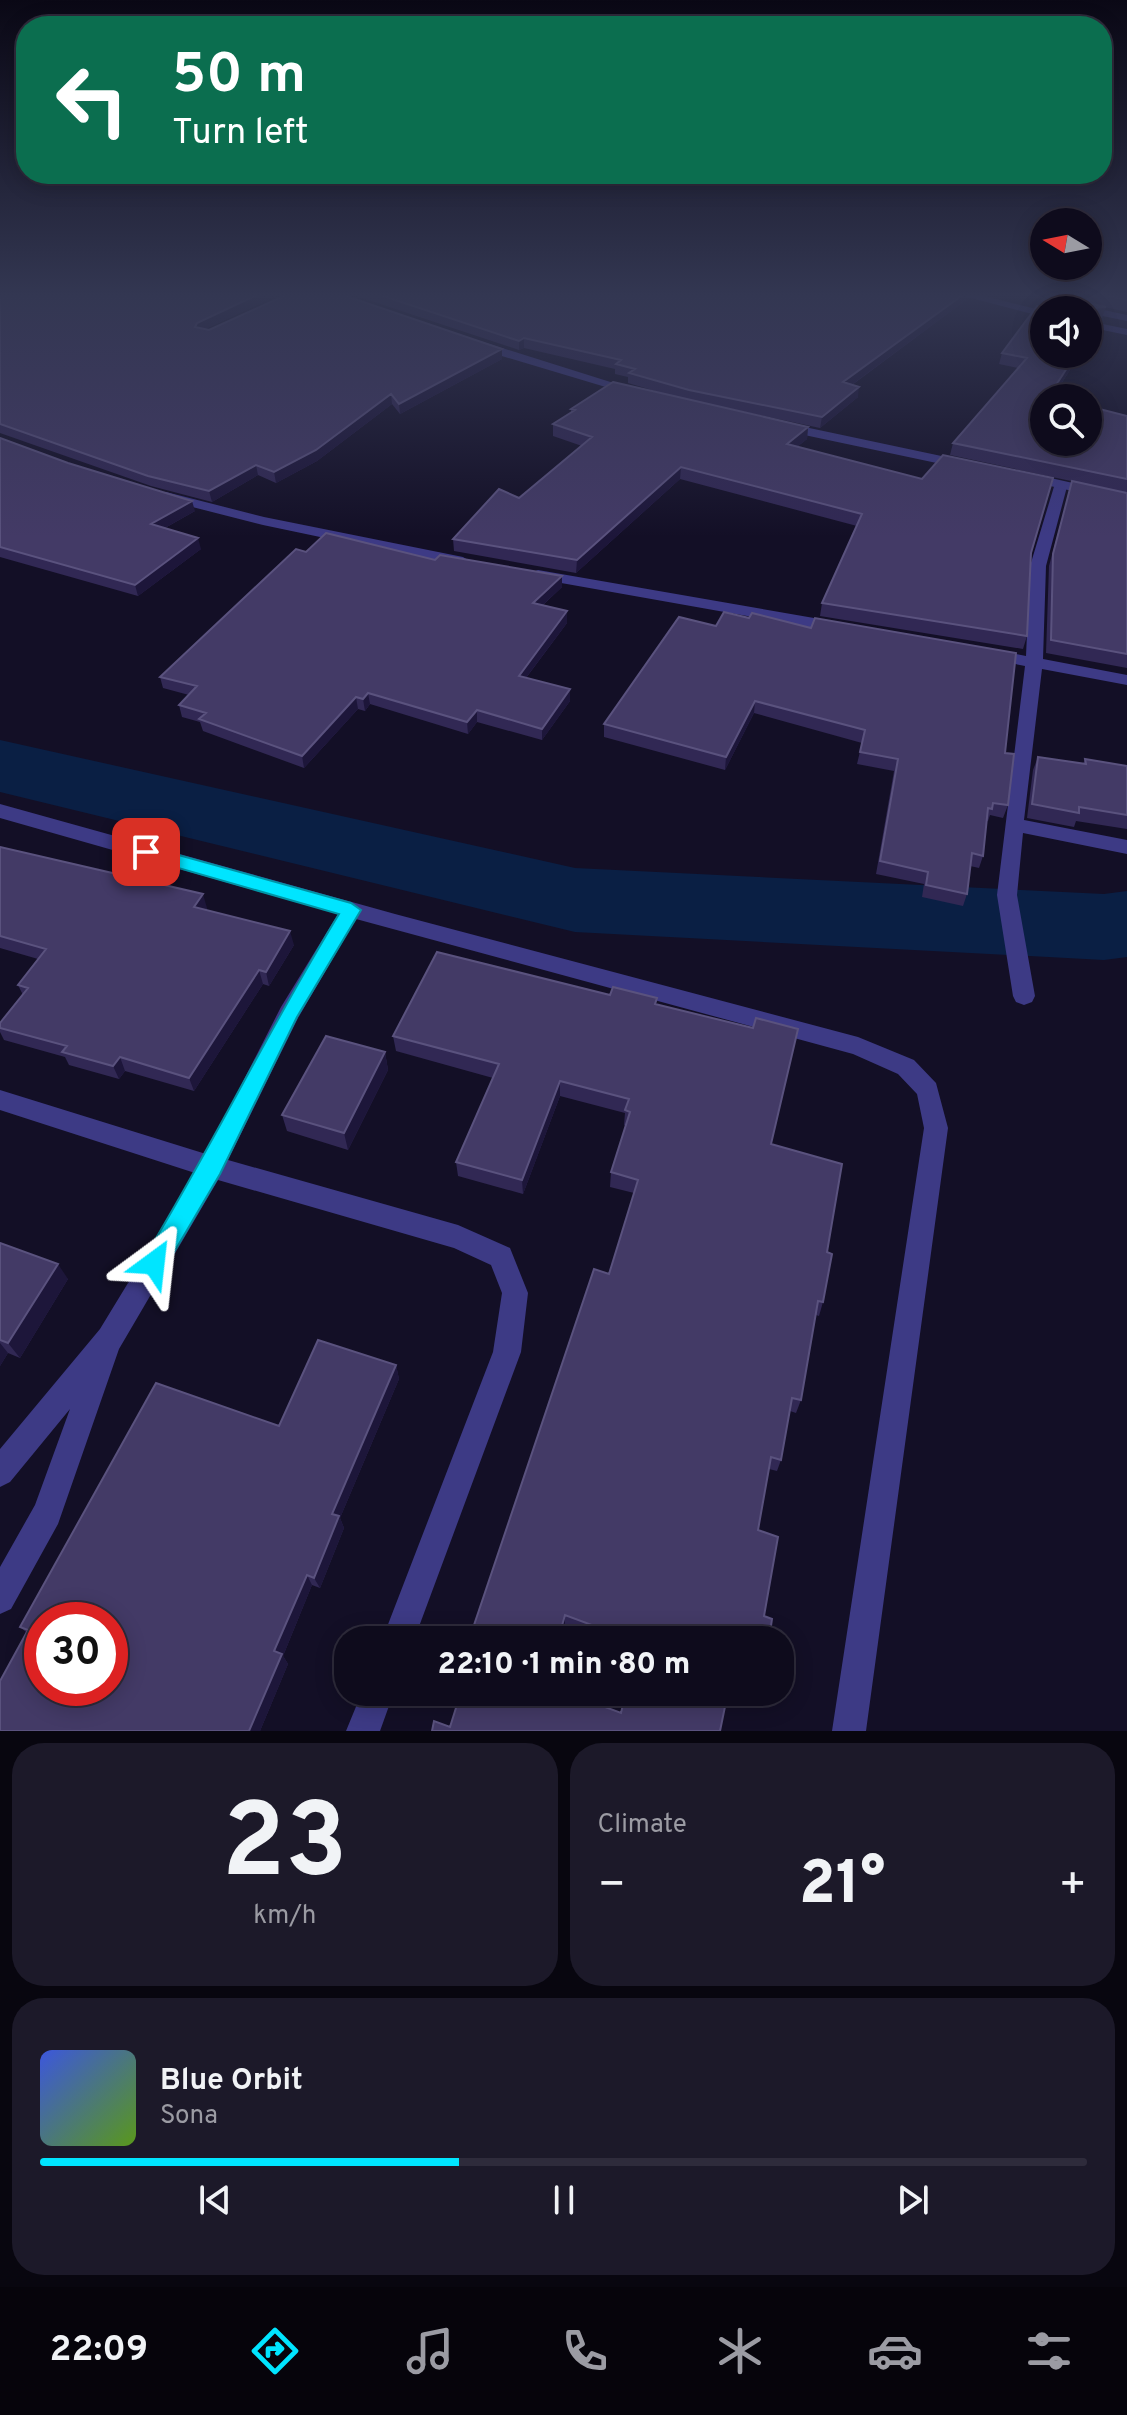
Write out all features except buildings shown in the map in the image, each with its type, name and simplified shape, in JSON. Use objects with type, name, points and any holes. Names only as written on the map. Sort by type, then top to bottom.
[{"type":"street","points":[[580,375],[641,393]]},
{"type":"street","points":[[764,422],[980,468]]},
{"type":"street","points":[[1008,474],[1127,499]]},
{"type":"street","points":[[1024,996],[1007,895],[1034,662],[1038,566],[1061,483]]},
{"type":"street","points":[[144,490],[263,521],[483,566]]},
{"type":"street","points":[[526,573],[854,630]]},
{"type":"street","points":[[969,650],[1127,680]]},
{"type":"street","points":[[0,811],[351,910],[858,1046],[906,1067],[928,1090],[936,1128],[849,1731]]},
{"type":"street","points":[[1016,825],[1127,847]]},
{"type":"street","points":[[0,1472],[110,1339],[212,1167],[289,1013],[351,910]]},
{"type":"street","points":[[0,1100],[212,1167],[458,1237],[501,1257],[515,1293],[507,1352],[403,1626]]},
{"type":"street","points":[[0,1598],[47,1513],[110,1339]]},
{"type":"street","points":[[363,1731],[373,1706]]},
{"type":"waterway","points":[[0,766],[575,900],[1104,927],[1127,924]]},
{"type":"route","points":[[146,852],[351,910],[289,1013],[212,1167],[154,1263]]}]
